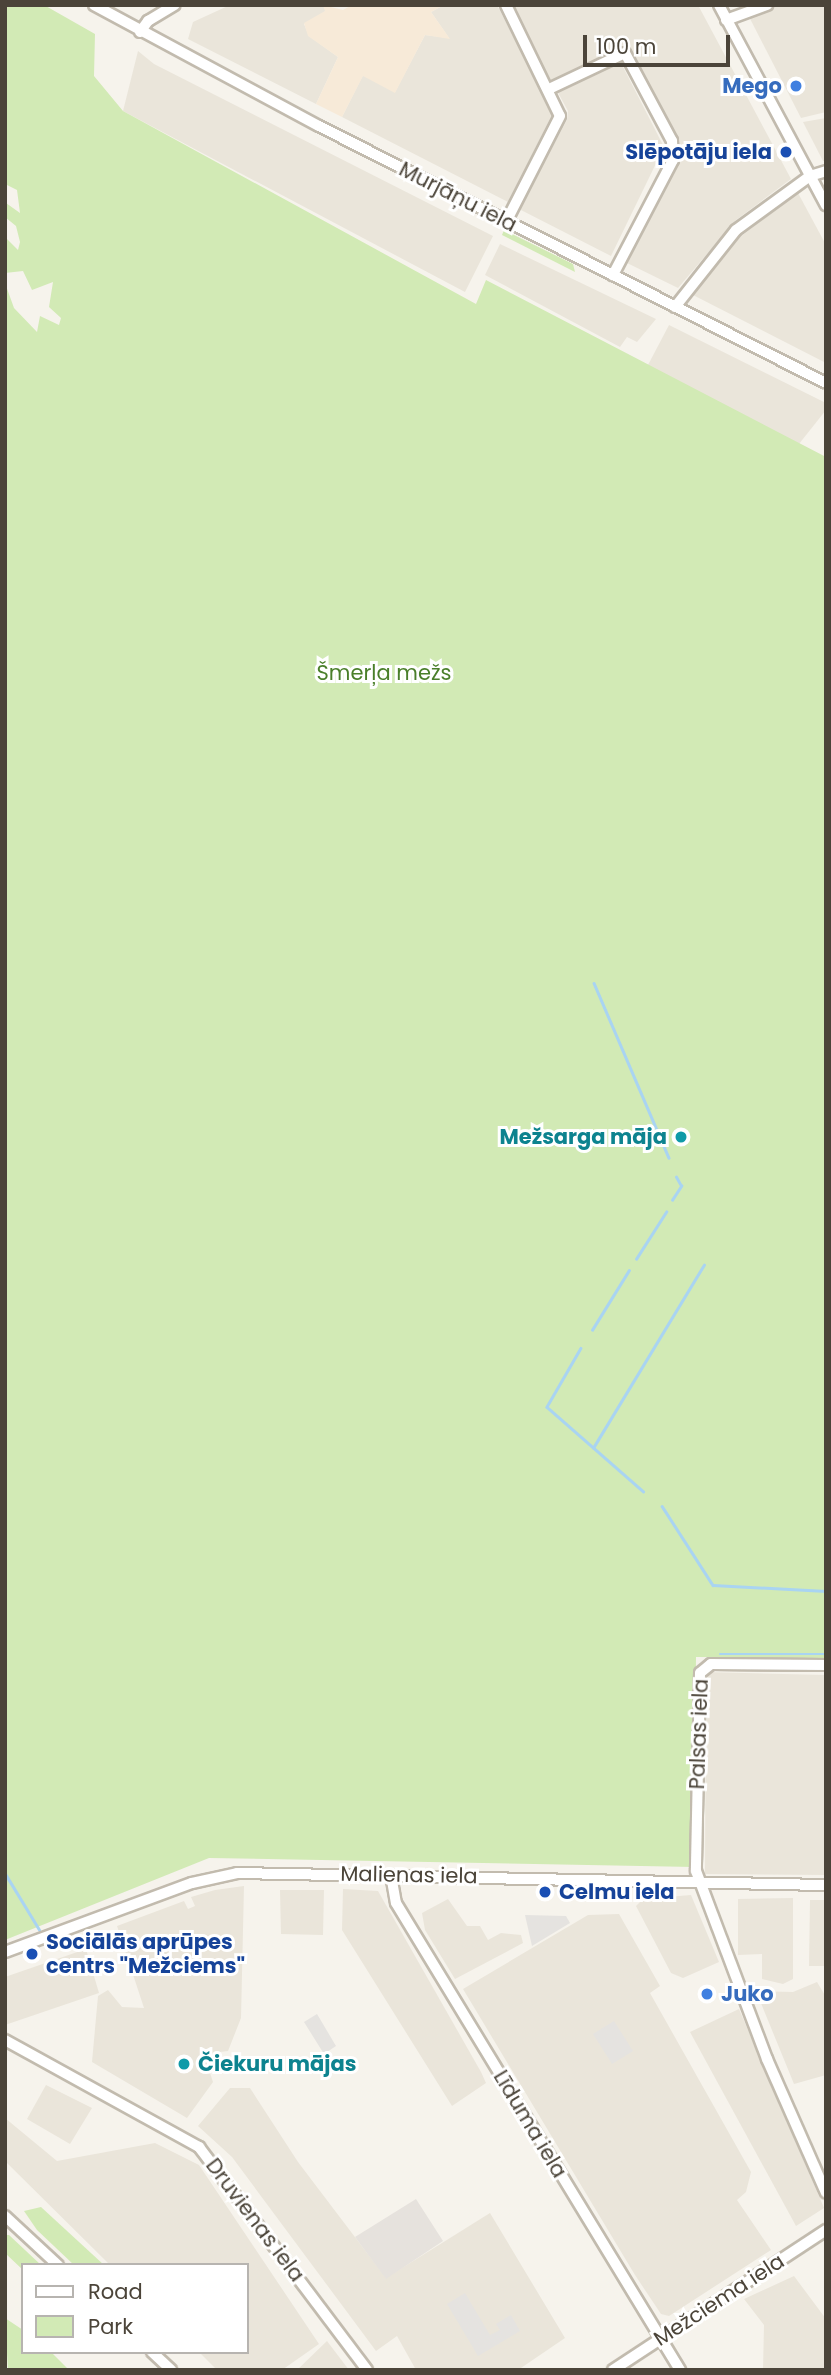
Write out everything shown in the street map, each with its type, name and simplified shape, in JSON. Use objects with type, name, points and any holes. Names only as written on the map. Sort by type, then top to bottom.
[{"type":"street","name":"Murjāņu iela","points":[[94,5],[140,32],[506,222],[826,383]]},
{"type":"street","points":[[140,32],[148,22],[175,5]]},
{"type":"street","points":[[506,5],[560,116],[506,222]]},
{"type":"street","points":[[719,5],[826,205]]},
{"type":"street","points":[[726,20],[767,5]]},
{"type":"street","points":[[549,89],[625,53],[672,141],[673,160],[613,275]]},
{"type":"street","points":[[675,307],[736,230],[810,176],[826,171]]},
{"type":"street","name":"Palsas iela","points":[[700,1882],[700,1673],[721,1664],[826,1665]]},
{"type":"street","name":"Malienas iela","points":[[5,1952],[192,1883],[237,1873],[826,1885]]},
{"type":"street","name":"Līduma iela","points":[[391,1875],[396,1903],[680,2370]]},
{"type":"street","points":[[700,1882],[767,2059],[826,2193]]},
{"type":"street","name":"Druvienas iela","points":[[5,2040],[198,2147],[367,2370]]},
{"type":"street","points":[[5,2216],[56,2263]]},
{"type":"street","name":"Mežciema iela","points":[[613,2370],[826,2230]]},
{"type":"street","points":[[154,2354],[171,2370]]},
{"type":"shaded area","points":[[230,5],[323,5],[326,11],[304,24],[309,36],[338,57],[316,104],[188,39],[193,22]]},
{"type":"shaded area","points":[[323,5],[343,10],[352,5],[444,5],[431,12],[450,39],[425,35],[395,93],[363,76],[342,117],[316,104],[338,57],[308,36],[304,23],[325,11]]},
{"type":"shaded area","points":[[444,5],[497,5],[553,113],[508,202],[342,117],[363,75],[395,92],[425,35],[449,38],[431,12]]},
{"type":"shaded area","points":[[511,5],[698,5],[791,179],[736,220],[678,288],[625,262],[681,148],[629,47],[552,83]]},
{"type":"shaded area","points":[[743,5],[826,5],[826,112],[801,118]]},
{"type":"shaded area","points":[[138,51],[154,64],[493,236],[465,292],[123,111]]},
{"type":"shaded area","points":[[619,59],[664,147],[611,256],[519,209],[567,120],[568,111],[556,89]]},
{"type":"shaded area","points":[[826,118],[826,161],[823,161],[803,122]]},
{"type":"shaded area","points":[[798,193],[826,245],[826,363],[693,295],[740,237]]},
{"type":"shaded area","points":[[500,244],[656,319],[637,342],[627,337],[620,347],[485,275]]},
{"type":"shaded area","points":[[669,325],[826,403],[826,410],[791,454],[648,365]]},
{"type":"shaded area","points":[[706,1672],[826,1675],[826,1875],[705,1874]]},
{"type":"shaded area","points":[[244,1886],[241,2018],[228,2051],[220,2052],[221,2062],[208,2067],[213,2082],[187,2118],[92,2062],[98,1996],[108,1990],[122,2007],[144,2008],[117,1926],[184,1901],[188,1909],[195,1906],[191,1897]]},
{"type":"shaded area","points":[[343,1889],[378,1891],[481,2072],[486,2083],[452,2106],[342,1930]]},
{"type":"shaded area","points":[[280,1890],[324,1890],[323,1935],[281,1934]]},
{"type":"shaded area","points":[[691,1895],[719,1962],[683,1978],[671,1973],[636,1906],[643,1899]]},
{"type":"shaded area","points":[[793,1898],[793,1979],[783,1984],[762,1979],[762,1954],[738,1955],[738,1899]]},
{"type":"shaded area","points":[[448,1899],[467,1926],[480,1926],[488,1940],[501,1933],[521,1935],[523,1943],[455,1979],[425,1930],[422,1913]]},
{"type":"shaded area","points":[[810,1900],[826,1900],[826,1966],[809,1966]]},
{"type":"shaded area","points":[[619,1914],[660,1986],[650,1993],[751,2172],[746,2192],[737,2200],[771,2250],[669,2316],[661,2314],[635,2275],[463,1989],[588,1915]]},
{"type":"shaded area","points":[[525,1915],[566,1916],[570,1923],[532,1946]]},
{"type":"shaded area","points":[[86,1949],[99,1993],[5,2025],[5,1977]]},
{"type":"shaded area","points":[[817,1982],[826,1997],[826,2075],[794,2084],[756,1991],[793,1992]]},
{"type":"shaded area","points":[[739,2009],[824,2208],[796,2226],[690,2032]]},
{"type":"shaded area","points":[[317,2014],[336,2046],[324,2054],[304,2022]]},
{"type":"shaded area","points":[[614,2021],[633,2051],[612,2064],[593,2034]]},
{"type":"shaded area","points":[[46,2085],[92,2108],[70,2144],[27,2119]]},
{"type":"shaded area","points":[[230,2088],[250,2088],[298,2162],[386,2278],[490,2213],[565,2338],[518,2370],[416,2370],[397,2336],[376,2351],[232,2157],[198,2126]]},
{"type":"shaded area","points":[[5,2118],[57,2161],[155,2143],[199,2165],[319,2344],[282,2370],[217,2370],[201,2354],[248,2354],[248,2263],[108,2263],[5,2161]]},
{"type":"shaded area","points":[[416,2199],[443,2241],[386,2279],[355,2237]]},
{"type":"shaded area","points":[[794,2276],[826,2319],[826,2370],[763,2370],[764,2325],[744,2299]]},
{"type":"shaded area","points":[[465,2293],[490,2335],[500,2330],[496,2324],[511,2315],[520,2331],[478,2356],[447,2304]]},
{"type":"shaded area","points":[[327,2341],[349,2370],[297,2370]]},
{"type":"green space","name":"Šmerļa mežs","points":[[5,5],[44,5],[95,34],[94,76],[123,111],[476,304],[486,280],[826,457],[826,1658],[696,1657],[694,1867],[209,1858],[5,1940],[5,283],[14,308],[37,332],[40,316],[59,325],[61,318],[49,307],[53,282],[32,290],[23,271],[5,273],[5,237],[18,250],[20,242],[16,226],[5,217],[6,203],[20,213],[17,190],[5,184]]},
{"type":"green space","points":[[504,230],[573,264],[575,272],[502,235]]},
{"type":"green space","points":[[41,2207],[102,2263],[72,2263],[37,2230],[24,2211]]},
{"type":"green space","points":[[5,2235],[9,2235],[39,2263],[21,2263],[21,2268],[5,2253]]},
{"type":"green space","points":[[5,2318],[21,2329],[21,2354],[53,2354],[69,2370],[8,2370]]},
{"type":"waterway","points":[[594,983],[669,1158]]},
{"type":"waterway","points":[[672,1200],[681,1186],[676,1177]]},
{"type":"waterway","points":[[636,1259],[666,1212]]},
{"type":"waterway","points":[[593,1448],[704,1265]]},
{"type":"waterway","points":[[592,1330],[629,1270]]},
{"type":"waterway","points":[[581,1348],[547,1407],[643,1491]]},
{"type":"waterway","points":[[662,1506],[713,1585],[826,1591]]},
{"type":"waterway","points":[[720,1654],[826,1654]]},
{"type":"waterway","points":[[5,1873],[39,1929]]},
{"type":"place","name":"Mego","points":[[796,86]]},
{"type":"place","name":"Slēpotāju iela","points":[[786,152]]},
{"type":"place","name":"Mežsarga māja","points":[[681,1137]]},
{"type":"place","name":"Celmu iela","points":[[545,1892]]},
{"type":"place","name":"Sociālās aprūpes centrs \"Mežciems\"","points":[[32,1954]]},
{"type":"place","name":"Juko","points":[[707,1994]]},
{"type":"place","name":"Čiekuru mājas","points":[[184,2064]]}]
